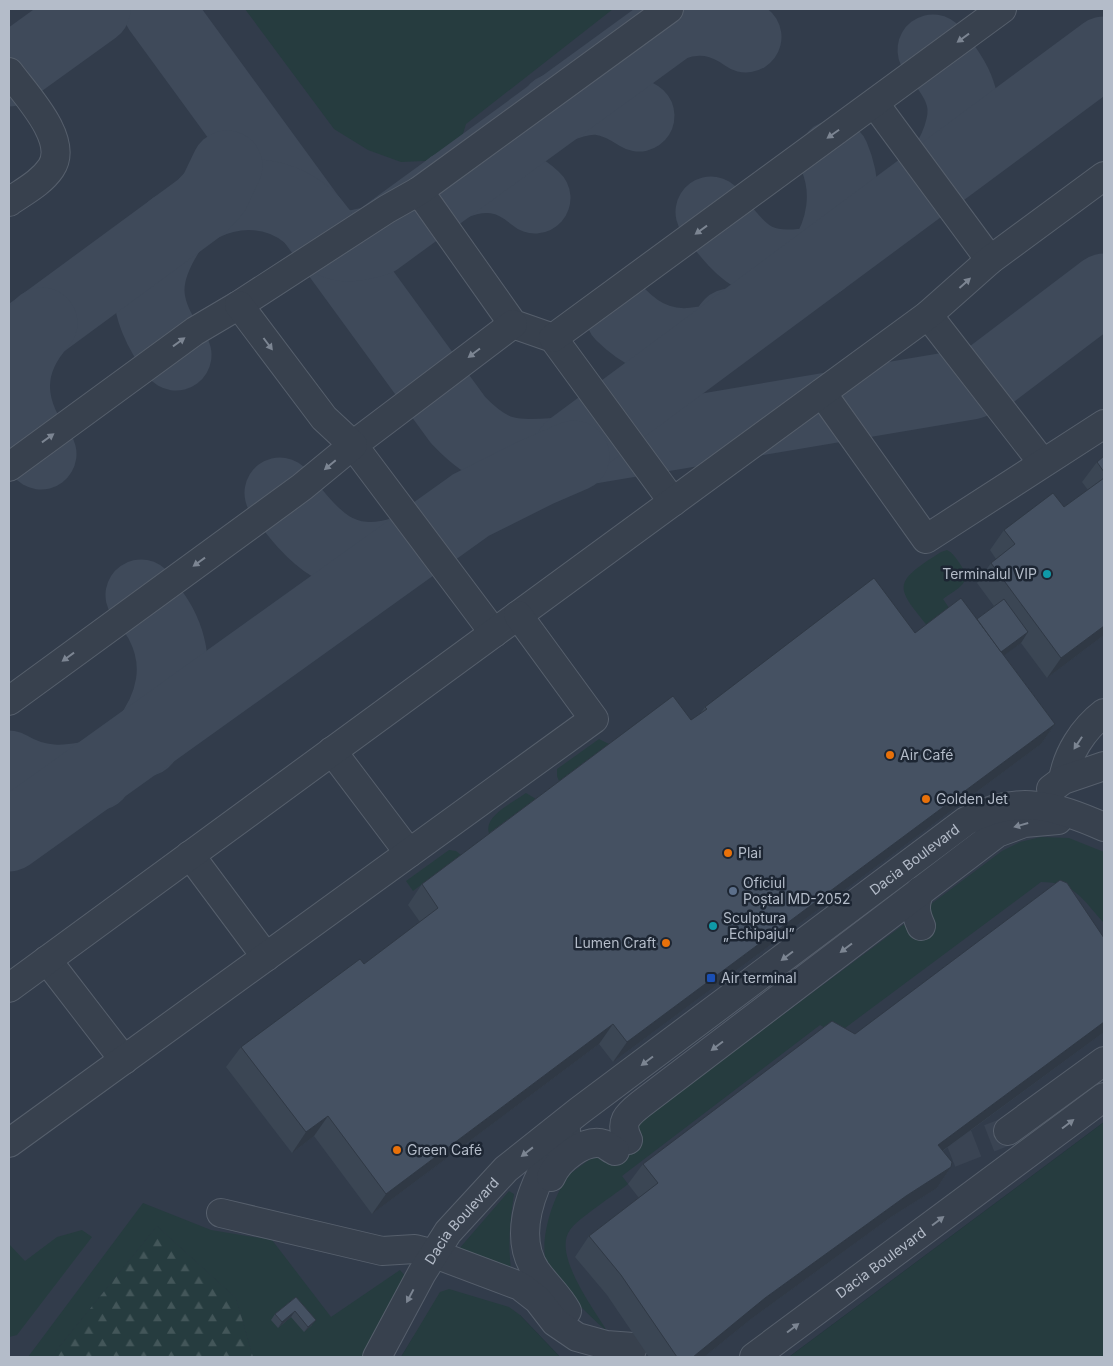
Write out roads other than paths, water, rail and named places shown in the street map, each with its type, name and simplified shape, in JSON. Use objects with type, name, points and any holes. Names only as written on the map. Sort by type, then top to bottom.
[{"type":"lane","points":[[9,467],[195,331],[239,306],[386,209],[419,191],[669,9]]},
{"type":"lane","points":[[553,338],[875,104],[1002,9]]},
{"type":"lane","points":[[9,72],[48,126],[54,138],[56,152],[52,167],[44,177],[9,202]]},
{"type":"lane","points":[[875,104],[990,260]]},
{"type":"lane","points":[[9,988],[928,315],[990,260],[1104,176]]},
{"type":"lane","points":[[419,191],[513,324],[553,338],[673,502]]},
{"type":"lane","points":[[239,306],[324,418],[353,445],[494,633]]},
{"type":"lane","points":[[928,315],[1042,462]]},
{"type":"lane","points":[[9,701],[302,488],[353,445],[513,324]]},
{"type":"lane","points":[[822,393],[926,539],[1042,462],[1104,424]]},
{"type":"lane","points":[[9,1143],[594,719],[518,615]]},
{"type":"lane","points":[[1063,780],[1065,767],[1075,746],[1094,720],[1104,713]]},
{"type":"lane","points":[[332,751],[409,853]]},
{"type":"lane","points":[[1040,804],[1049,792],[1063,780],[1104,766]]},
{"type":"lane","name":"Dacia Boulevard","points":[[377,1357],[448,1232],[506,1169],[579,1111],[966,821],[992,808],[1040,804],[1096,823]]},
{"type":"lane","points":[[554,1290],[541,1262],[539,1241],[544,1195],[553,1173],[573,1152],[584,1146],[621,1145],[623,1129],[627,1118],[641,1104],[997,833],[1024,823],[1096,823]]},
{"type":"lane","points":[[190,855],[266,957]]},
{"type":"lane","points":[[877,925],[889,923],[915,930],[915,902],[920,892]]},
{"type":"lane","points":[[47,960],[124,1060]]},
{"type":"lane","points":[[1008,1131],[1104,1060]]},
{"type":"lane","name":"Dacia Boulevard","points":[[754,1357],[1104,1097]]},
{"type":"lane","name":"Dacia Boulevard","points":[[579,1111],[541,1170],[528,1213],[526,1232],[528,1253],[535,1270],[554,1290],[568,1313],[583,1347]]},
{"type":"lane","points":[[221,1213],[382,1251],[414,1249],[435,1254],[520,1286],[538,1300],[556,1322],[583,1347],[606,1345],[633,1347],[629,1357]]},
{"type":"tunnel","points":[[911,1169],[1008,1131]]},
{"type":"place","name":"Terminalul VIP","points":[[1047,574]]},
{"type":"place","name":"Air Café","points":[[890,755]]},
{"type":"place","name":"Golden Jet","points":[[926,799]]},
{"type":"place","name":"Plai","points":[[728,853]]},
{"type":"place","name":"Oficiul Poștal MD-2052","points":[[733,891]]},
{"type":"place","name":"Sculptura „Echipajul”","points":[[713,926]]},
{"type":"place","name":"Lumen Craft","points":[[666,943]]},
{"type":"place","name":"Air terminal","points":[[711,978]]},
{"type":"place","name":"Green Café","points":[[397,1150]]}]
